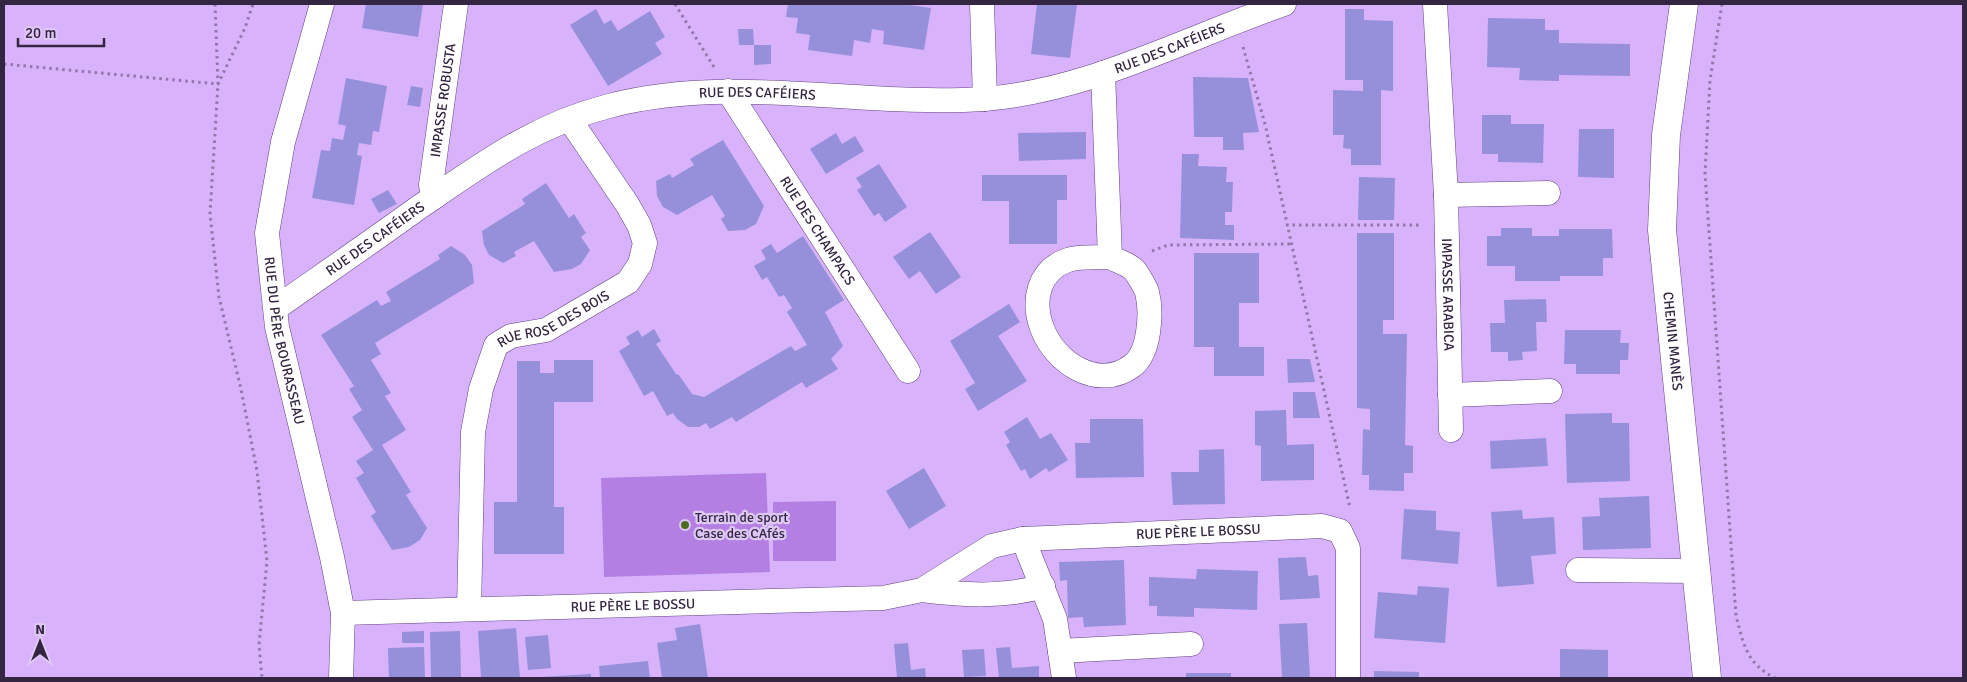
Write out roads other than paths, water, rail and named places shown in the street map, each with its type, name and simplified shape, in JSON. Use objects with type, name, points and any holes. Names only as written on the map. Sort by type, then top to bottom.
[{"type":"street","name":"RUE DU PÈRE BOURASSEAU","points":[[322,4],[283,142],[268,233],[277,327],[344,613],[341,678]]},
{"type":"street","name":"IMPASSE ROBUSTA","points":[[434,197],[431,185],[456,4]]},
{"type":"street","points":[[982,4],[985,98]]},
{"type":"street","name":"RUE DES CAFÉIERS","points":[[276,308],[493,156],[534,132],[608,106],[658,96],[728,91],[910,101],[985,98],[1049,89],[1103,73],[1236,20],[1284,4]]},
{"type":"street","name":"IMPASSE ARABICA","points":[[1435,4],[1446,195],[1451,430]]},
{"type":"street","name":"CHEMIN MANÈS","points":[[1684,4],[1666,135],[1662,230],[1707,678]]},
{"type":"street","points":[[1103,73],[1110,256]]},
{"type":"street","name":"RUE DES CHAMPACS","points":[[728,91],[908,372]]},
{"type":"street","name":"RUE ROSE DES BOIS","points":[[469,609],[473,432],[481,389],[496,345],[511,336],[546,330],[628,282],[640,264],[644,243],[639,225],[627,204],[570,120]]},
{"type":"street","points":[[1446,195],[1548,193]]},
{"type":"street","points":[[1110,256],[1135,270],[1147,290],[1148,320],[1145,350],[1133,366],[1114,375],[1098,375],[1079,370],[1064,360],[1046,340],[1039,320],[1036,296],[1046,273],[1068,260],[1110,256]]},
{"type":"street","points":[[1450,395],[1550,391]]},
{"type":"street","name":"RUE PÈRE LE BOSSU","points":[[922,590],[992,546],[1022,539],[1322,526],[1340,531],[1348,548],[1348,678]]},
{"type":"street","points":[[1022,539],[1055,619],[1064,678]]},
{"type":"street","points":[[1578,570],[1697,571]]},
{"type":"street","name":"RUE PÈRE LE BOSSU","points":[[344,613],[883,598],[922,590],[960,595],[996,594],[1027,591],[1043,586]]},
{"type":"street","points":[[1060,651],[1191,644]]},
{"type":"place","name":"Terrain de sport Case des CAfés","points":[[685,525]]}]
